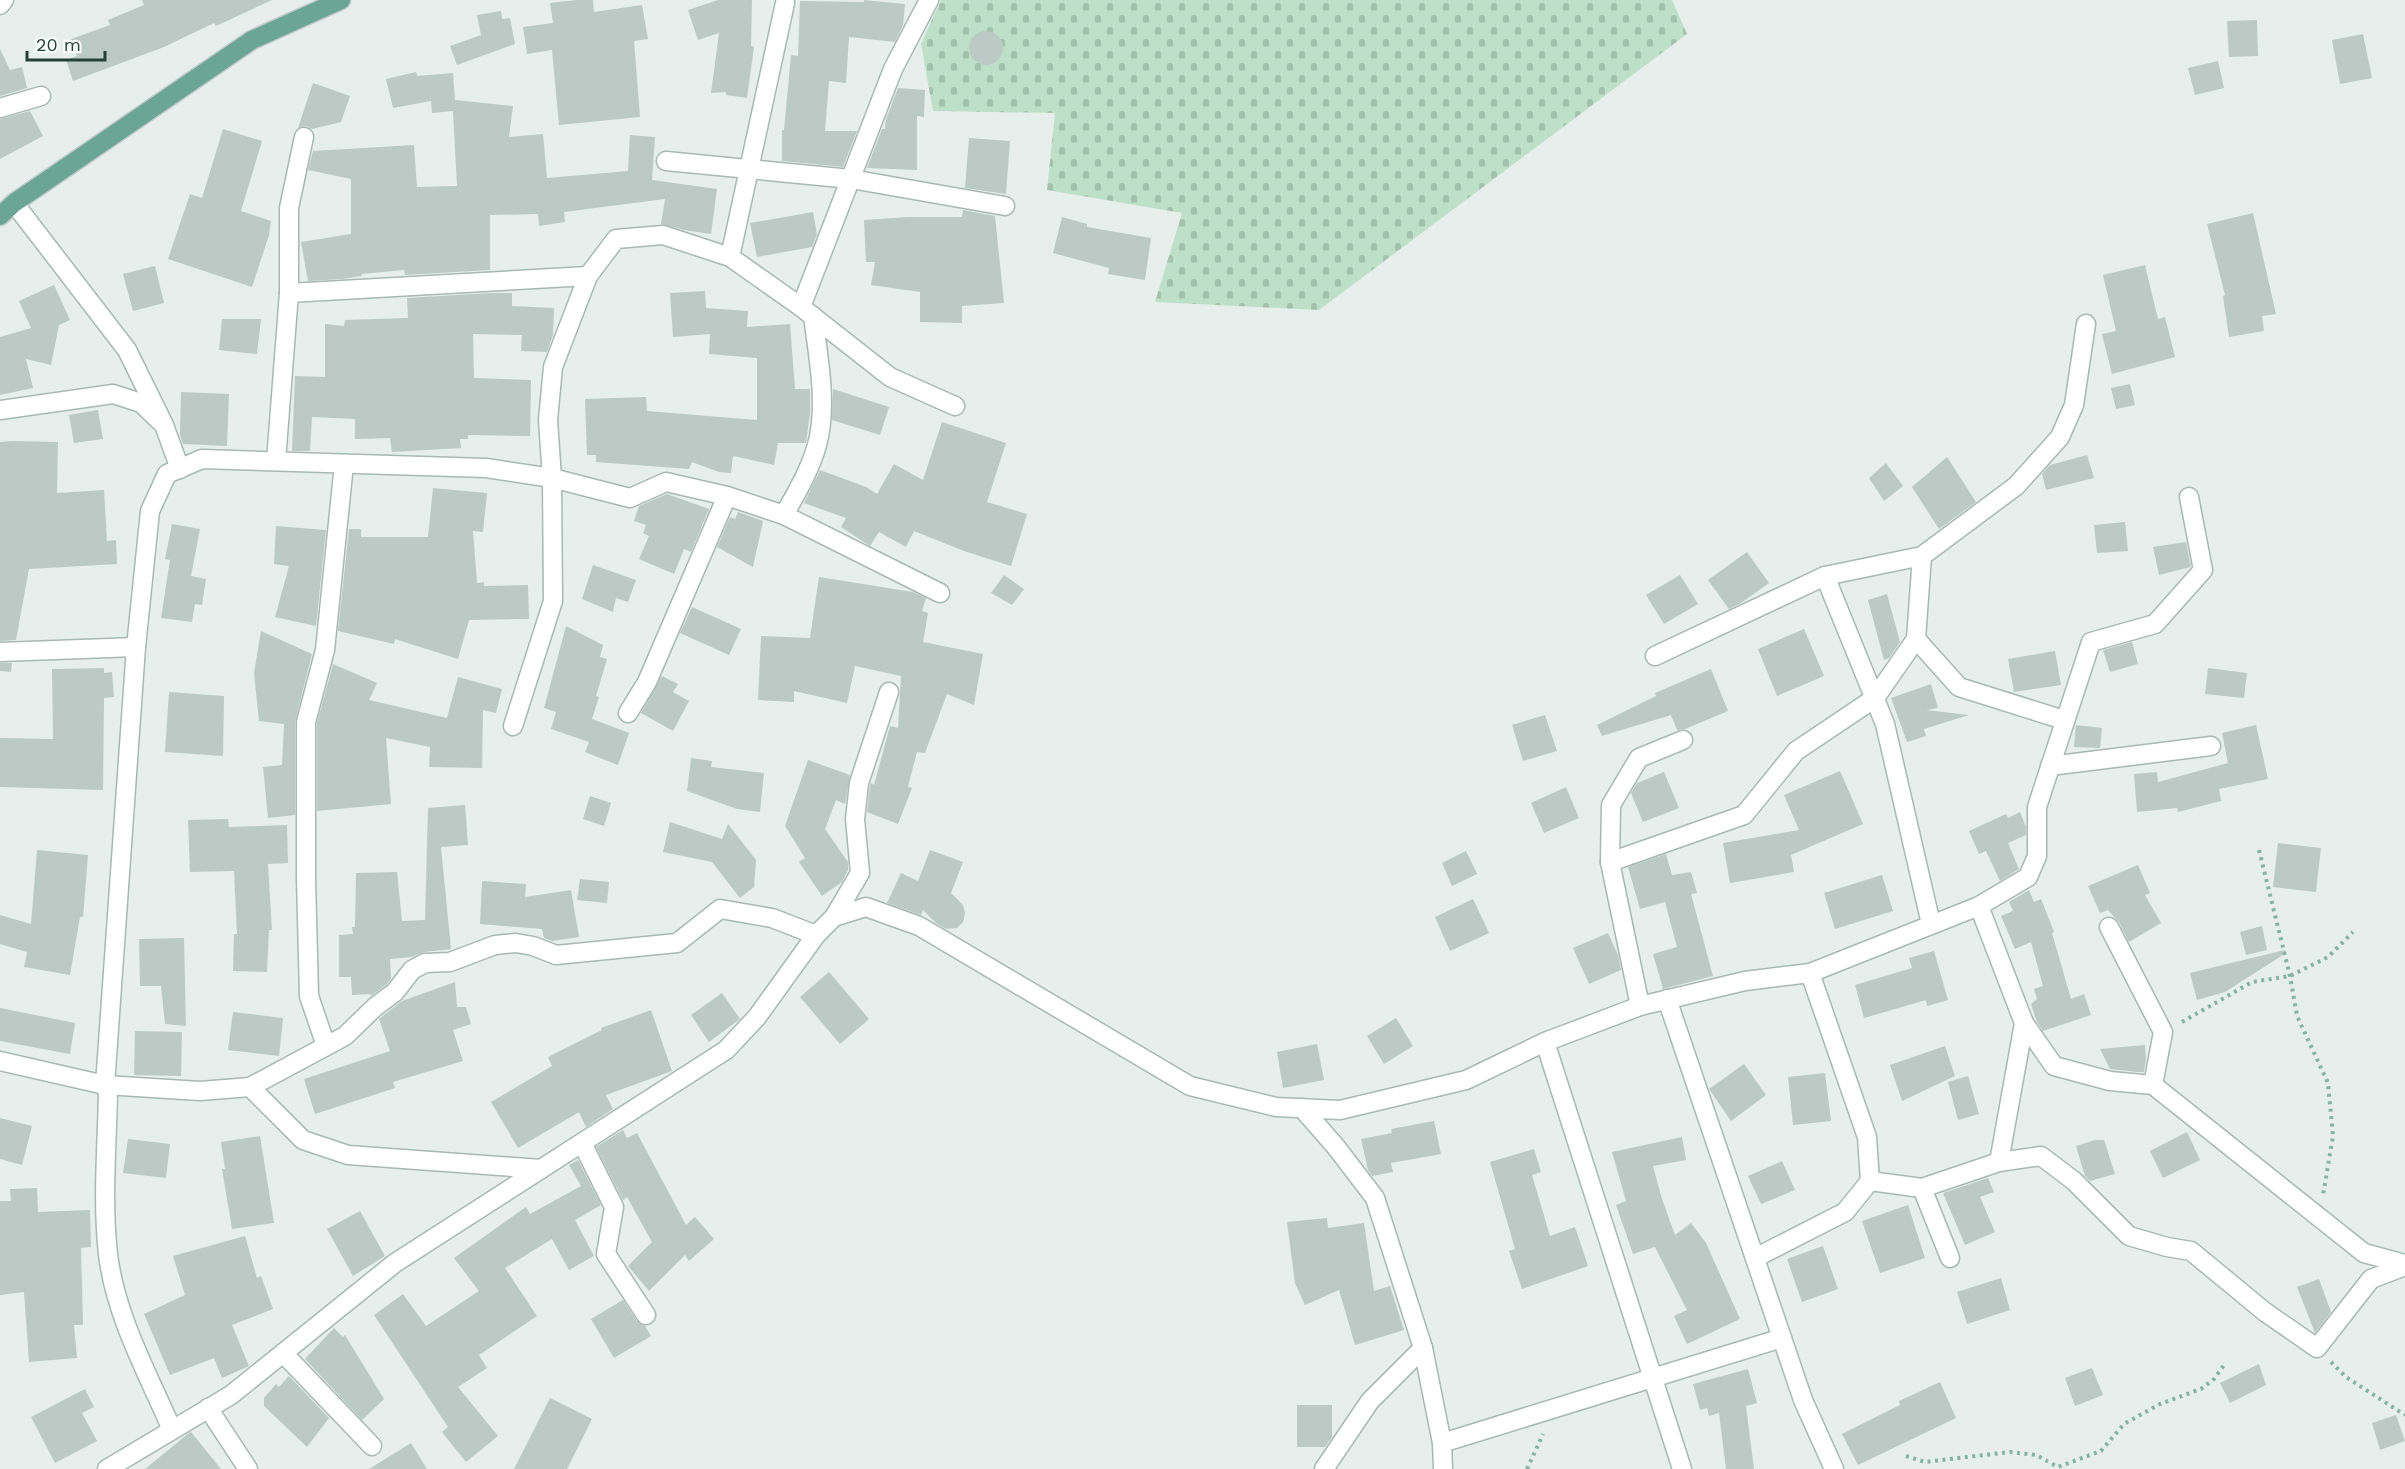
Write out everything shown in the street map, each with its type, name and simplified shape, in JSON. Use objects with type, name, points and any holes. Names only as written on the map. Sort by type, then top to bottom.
[{"type":"main road","points":[[0,216],[14,203],[252,40],[341,0]]},
{"type":"street","points":[[0,5],[4,0]]},
{"type":"street","points":[[783,515],[805,477],[818,442],[822,394],[807,311],[850,179],[893,69],[929,0]]},
{"type":"street","points":[[730,257],[785,3]]},
{"type":"street","points":[[0,108],[40,96]]},
{"type":"street","points":[[276,462],[289,293],[289,208],[304,137]]},
{"type":"street","points":[[666,161],[850,179],[1005,206]]},
{"type":"street","points":[[14,203],[126,350],[164,425],[180,469]]},
{"type":"street","points":[[513,726],[553,601],[552,478],[548,420],[553,368],[588,276],[616,239],[663,236],[730,257],[807,311],[890,377],[955,406]]},
{"type":"street","points":[[289,293],[588,276]]},
{"type":"street","points":[[1656,656],[1825,576],[1922,556],[2016,486],[2060,437],[2074,405],[2086,324]]},
{"type":"street","points":[[0,410],[113,394],[141,403],[164,425]]},
{"type":"street","points":[[172,1430],[121,1310],[108,1254],[106,1172],[108,1093],[105,1085],[136,647],[150,511],[167,474],[202,459],[486,468],[552,478],[630,498],[666,482],[727,496],[783,515],[940,593]]},
{"type":"street","points":[[326,1046],[309,996],[306,722],[325,650],[344,464]]},
{"type":"street","points":[[628,713],[647,682],[727,496]]},
{"type":"street","points":[[834,917],[866,907],[919,926],[1190,1086],[1276,1107],[1340,1110],[1466,1080],[1545,1042],[1640,1006],[1745,981],[1810,973],[1979,906],[2028,877],[2037,856],[2037,807],[2091,642],[2155,624],[2203,570],[2189,497]]},
{"type":"street","points":[[1610,862],[1744,815],[1796,751],[1875,698],[1916,639],[1922,556]]},
{"type":"street","points":[[1825,576],[1884,724],[1931,924]]},
{"type":"street","points":[[1916,639],[1959,687],[2064,720]]},
{"type":"street","points":[[0,652],[136,647]]},
{"type":"street","points":[[107,1469],[231,1395],[395,1263],[726,1050],[757,1017],[816,935],[834,917],[860,873],[855,819],[860,783],[889,692]]},
{"type":"street","points":[[1640,1006],[1610,862],[1611,805],[1639,758],[1683,740]]},
{"type":"street","points":[[2050,766],[2211,746]]},
{"type":"street","points":[[1979,906],[2024,1023],[2054,1066],[2110,1081],[2153,1085],[2321,1216],[2364,1253],[2405,1265]]},
{"type":"street","points":[[0,1061],[105,1085],[200,1091],[250,1087],[345,1036],[375,1007],[395,992],[412,970],[425,963],[450,962],[495,945],[516,943],[533,946],[556,955],[678,943],[720,909],[772,918],[816,935]]},
{"type":"street","points":[[2109,927],[2163,1032],[2153,1085]]},
{"type":"street","points":[[1755,1258],[1845,1212],[1870,1181],[1867,1137],[1810,973]]},
{"type":"street","points":[[1666,999],[1803,1400],[1834,1469]]},
{"type":"street","points":[[1999,1162],[2024,1023]]},
{"type":"street","points":[[1545,1042],[1682,1469]]},
{"type":"street","points":[[250,1087],[303,1140],[348,1155],[541,1169]]},
{"type":"street","points":[[1302,1108],[1375,1197],[1423,1348],[1442,1443],[1443,1469]]},
{"type":"street","points":[[582,1143],[614,1207],[606,1254],[646,1315]]},
{"type":"street","points":[[1870,1181],[1922,1188],[1999,1162],[2041,1156],[2074,1181],[2129,1236],[2191,1251],[2265,1312],[2317,1348],[2371,1279],[2405,1265]]},
{"type":"street","points":[[1922,1188],[1950,1258]]},
{"type":"street","points":[[1442,1443],[1652,1376],[1782,1338]]},
{"type":"street","points":[[1324,1469],[1370,1401],[1423,1348]]},
{"type":"street","points":[[283,1353],[372,1446]]},
{"type":"street","points":[[208,1408],[248,1469]]},
{"type":"path","points":[[2259,850],[2290,976],[2297,1016],[2328,1083],[2333,1136],[2321,1216]]},
{"type":"path","points":[[2163,1032],[2252,982],[2290,976],[2328,957],[2353,932]]},
{"type":"path","points":[[2317,1348],[2346,1377],[2405,1415]]},
{"type":"path","points":[[1906,1456],[1925,1462],[2010,1452],[2036,1455],[2058,1467],[2101,1451],[2124,1424],[2160,1404],[2201,1389],[2214,1379],[2224,1365]]},
{"type":"green space","points":[[941,0],[1672,0],[1687,34],[1319,310],[1155,302],[1182,213],[1047,190],[1055,113],[933,111],[921,44]]},
{"type":"building","points":[[142,0],[272,0],[216,26],[214,23],[164,47],[73,81],[66,60],[77,56],[71,39],[110,25],[108,20],[144,5]]},
{"type":"building","points":[[593,0],[594,12],[642,5],[648,39],[634,41],[640,117],[559,125],[552,50],[527,54],[523,27],[553,23],[550,3]]},
{"type":"building","points":[[718,0],[752,0],[751,46],[754,47],[747,98],[726,95],[726,92],[711,93],[719,33],[698,40],[688,10]]},
{"type":"building","points":[[864,0],[905,4],[903,25],[895,42],[849,37],[846,83],[829,81],[825,131],[857,131],[843,167],[782,161],[782,130],[784,130],[791,55],[798,56],[800,1],[864,2]]},
{"type":"building","points":[[501,11],[502,19],[510,18],[515,44],[457,65],[450,46],[481,35],[477,15]]},
{"type":"building","points":[[2257,20],[2258,56],[2229,57],[2227,21]]},
{"type":"building","points":[[986,31],[998,36],[1003,48],[998,60],[986,65],[974,60],[969,48],[974,36]]},
{"type":"building","points":[[2363,34],[2372,78],[2340,84],[2332,40]]},
{"type":"building","points":[[0,49],[10,70],[22,67],[27,88],[0,96]]},
{"type":"building","points":[[2218,61],[2224,88],[2195,95],[2188,68]]},
{"type":"building","points":[[416,72],[417,76],[453,73],[455,100],[513,106],[509,137],[543,134],[547,178],[628,171],[630,135],[655,137],[652,180],[717,189],[711,234],[661,224],[665,199],[564,212],[565,222],[539,226],[538,214],[490,215],[490,270],[405,275],[404,270],[361,274],[362,276],[342,279],[308,281],[301,242],[351,234],[351,179],[308,170],[313,151],[414,145],[417,187],[457,186],[453,111],[432,113],[431,101],[393,108],[386,79]]},
{"type":"building","points":[[313,83],[350,96],[341,122],[312,129],[306,126],[298,128]]},
{"type":"building","points":[[898,88],[925,90],[924,117],[917,116],[917,170],[867,168],[882,129],[885,129],[886,119]]},
{"type":"building","points":[[30,111],[43,136],[0,159],[0,119]]},
{"type":"building","points":[[223,129],[262,141],[241,211],[271,221],[269,235],[252,287],[168,259],[190,194],[202,198]]},
{"type":"building","points":[[969,138],[1010,141],[1006,194],[965,188]]},
{"type":"building","points":[[963,210],[995,216],[1004,303],[962,306],[962,323],[920,322],[920,292],[871,285],[875,262],[866,262],[864,220],[962,217]]},
{"type":"building","points":[[813,212],[817,234],[812,247],[757,257],[750,223]]},
{"type":"building","points":[[2253,213],[2276,314],[2262,316],[2264,331],[2229,337],[2223,296],[2225,295],[2207,224]]},
{"type":"building","points":[[1062,217],[1087,224],[1087,227],[1151,238],[1145,280],[1108,274],[1109,268],[1053,253]]},
{"type":"building","points":[[2145,265],[2158,319],[2165,317],[2175,357],[2112,374],[2102,334],[2116,331],[2103,275]]},
{"type":"building","points":[[155,266],[164,303],[133,311],[123,274]]},
{"type":"building","points":[[54,285],[70,320],[59,325],[51,365],[26,359],[33,388],[0,395],[0,337],[31,328],[19,301]]},
{"type":"building","points":[[705,291],[706,308],[748,311],[747,327],[790,324],[795,389],[810,389],[806,443],[778,443],[774,465],[733,456],[731,473],[719,472],[692,462],[689,469],[596,462],[596,455],[587,455],[585,399],[646,397],[647,411],[757,420],[757,358],[709,354],[710,334],[673,337],[670,293]]},
{"type":"building","points":[[512,293],[512,306],[554,308],[553,335],[547,352],[521,351],[522,335],[473,334],[474,378],[531,380],[530,436],[468,435],[468,439],[460,439],[461,448],[392,452],[390,438],[355,439],[355,419],[312,417],[310,451],[292,451],[295,376],[325,377],[325,324],[344,326],[345,320],[408,318],[407,298]]},
{"type":"building","points":[[222,319],[261,319],[257,354],[219,350]]},
{"type":"building","points":[[2130,384],[2135,405],[2116,409],[2111,388]]},
{"type":"building","points":[[833,389],[889,407],[880,435],[832,420]]},
{"type":"building","points":[[181,392],[229,394],[227,446],[183,444],[180,435]]},
{"type":"building","points":[[98,410],[103,439],[74,443],[69,415]]},
{"type":"building","points":[[942,422],[1006,443],[987,502],[1027,514],[1011,566],[964,551],[914,531],[906,547],[879,532],[870,546],[841,527],[846,518],[804,503],[820,470],[866,487],[877,494],[894,464],[923,480]]},
{"type":"building","points":[[0,442],[58,442],[57,493],[104,490],[107,541],[116,540],[117,564],[29,569],[16,640],[0,641]]},
{"type":"building","points":[[2087,455],[2094,478],[2046,490],[2042,474],[2050,465]]},
{"type":"building","points":[[1947,457],[1976,502],[1939,529],[1912,487]]},
{"type":"building","points":[[1886,463],[1903,486],[1884,501],[1869,478]]},
{"type":"building","points":[[433,488],[487,493],[483,532],[473,531],[477,583],[484,582],[484,586],[528,585],[529,619],[469,620],[458,659],[395,639],[394,644],[338,631],[349,529],[361,529],[361,537],[428,537]]},
{"type":"building","points":[[667,494],[709,509],[691,552],[684,549],[674,574],[639,559],[649,536],[643,533],[646,525],[634,521],[639,506]]},
{"type":"building","points":[[738,512],[763,521],[753,567],[717,547],[730,517],[735,519]]},
{"type":"building","points":[[2125,522],[2128,551],[2097,553],[2094,525]]},
{"type":"building","points":[[172,524],[200,529],[191,576],[206,579],[202,605],[195,604],[192,622],[161,618],[170,560],[165,559]]},
{"type":"building","points":[[276,526],[326,530],[316,626],[275,617],[289,566],[274,564]]},
{"type":"building","points":[[2186,542],[2191,567],[2159,575],[2153,547]]},
{"type":"building","points":[[1747,552],[1769,583],[1729,609],[1708,580]]},
{"type":"building","points":[[593,565],[636,580],[628,602],[616,598],[613,612],[582,599]]},
{"type":"building","points":[[1004,575],[1024,589],[1012,605],[991,593]]},
{"type":"building","points":[[1680,575],[1698,604],[1664,624],[1646,595]]},
{"type":"building","points":[[819,577],[913,592],[926,598],[922,611],[928,613],[923,642],[983,654],[974,705],[947,694],[925,753],[917,752],[908,787],[912,788],[898,824],[867,812],[870,785],[871,783],[874,785],[890,726],[898,728],[901,676],[855,666],[847,703],[794,691],[794,702],[758,700],[761,636],[810,638]]},
{"type":"building","points":[[1887,594],[1900,642],[1889,658],[1884,660],[1868,600]]},
{"type":"building","points":[[692,607],[741,629],[729,655],[680,633]]},
{"type":"building","points":[[566,626],[603,645],[600,657],[607,659],[592,719],[629,733],[618,765],[585,752],[589,742],[551,729],[556,712],[544,708]]},
{"type":"building","points":[[1804,629],[1824,676],[1777,696],[1758,649]]},
{"type":"building","points":[[261,631],[312,654],[295,722],[295,815],[268,818],[263,767],[282,765],[284,724],[259,721],[254,673]]},
{"type":"building","points":[[2132,642],[2138,664],[2110,672],[2103,650]]},
{"type":"building","points":[[2055,651],[2061,685],[2014,692],[2008,659]]},
{"type":"building","points":[[0,663],[12,663],[11,672],[0,671]]},
{"type":"building","points":[[333,664],[377,683],[369,700],[447,718],[458,677],[502,689],[496,713],[483,710],[482,768],[429,767],[430,747],[386,738],[391,804],[317,811],[317,723]]},
{"type":"building","points":[[104,668],[104,673],[112,672],[114,697],[104,698],[103,790],[0,787],[0,738],[53,739],[52,669]]},
{"type":"building","points":[[2208,668],[2247,673],[2244,698],[2205,694]]},
{"type":"building","points":[[1711,669],[1728,711],[1685,729],[1677,730],[1671,715],[1602,736],[1597,725],[1656,696],[1655,693]]},
{"type":"building","points":[[662,676],[678,684],[673,692],[689,701],[673,731],[641,713]]},
{"type":"building","points":[[1931,684],[1938,708],[1926,710],[1969,715],[1924,729],[1926,736],[1907,742],[1891,698]]},
{"type":"building","points":[[169,692],[224,696],[223,756],[165,752]]},
{"type":"building","points":[[1545,715],[1557,751],[1523,761],[1512,725]]},
{"type":"building","points":[[2076,725],[2102,728],[2100,748],[2074,747]]},
{"type":"building","points":[[2256,725],[2268,779],[2219,789],[2221,801],[2178,812],[2177,808],[2137,812],[2134,774],[2157,772],[2158,782],[2228,763],[2222,733]]},
{"type":"building","points":[[691,758],[712,761],[711,767],[764,773],[760,812],[737,809],[687,791]]},
{"type":"building","points":[[808,760],[850,775],[845,804],[836,800],[825,829],[848,862],[848,870],[842,882],[822,896],[799,862],[805,858],[785,826]]},
{"type":"building","points":[[1840,771],[1863,824],[1791,855],[1794,872],[1730,883],[1723,843],[1799,830],[1784,795]]},
{"type":"building","points":[[1664,772],[1679,808],[1643,822],[1631,793],[1637,783]]},
{"type":"building","points":[[1566,787],[1579,818],[1544,833],[1531,803]]},
{"type":"building","points":[[590,796],[611,803],[604,826],[583,819]]},
{"type":"building","points":[[465,805],[468,845],[441,847],[451,949],[390,959],[391,979],[387,984],[371,996],[370,994],[352,995],[351,977],[339,977],[339,935],[353,934],[352,927],[355,927],[356,873],[397,872],[402,921],[425,920],[428,808]]},
{"type":"building","points":[[2020,812],[2026,827],[2026,835],[2008,843],[2019,869],[2000,881],[1986,851],[1979,854],[1969,831],[2006,814],[2008,818]]},
{"type":"building","points":[[228,819],[229,827],[287,825],[288,863],[268,864],[272,930],[269,930],[267,972],[233,971],[234,934],[237,934],[234,871],[190,872],[188,820]]},
{"type":"building","points":[[670,822],[722,839],[728,824],[756,860],[754,887],[740,898],[712,862],[663,852]]},
{"type":"building","points":[[2278,843],[2321,848],[2316,892],[2273,887]]},
{"type":"building","points":[[37,850],[88,855],[83,917],[80,917],[70,975],[24,967],[27,952],[0,944],[0,915],[31,924]]},
{"type":"building","points":[[930,850],[963,862],[951,893],[963,905],[965,913],[963,922],[957,928],[946,929],[923,910],[921,915],[887,903],[901,873],[918,881]]},
{"type":"building","points":[[1466,851],[1477,874],[1452,886],[1442,863]]},
{"type":"building","points":[[1666,854],[1672,875],[1691,872],[1697,893],[1691,894],[1713,976],[1663,989],[1653,954],[1677,947],[1665,902],[1640,909],[1628,867]]},
{"type":"building","points":[[2138,865],[2150,893],[2145,895],[2161,923],[2129,942],[2119,922],[2108,910],[2100,913],[2088,886]]},
{"type":"building","points":[[1882,875],[1893,911],[1835,929],[1824,893]]},
{"type":"building","points":[[580,879],[609,882],[607,903],[577,900]]},
{"type":"building","points":[[482,881],[526,884],[525,897],[571,890],[579,937],[552,941],[544,938],[542,929],[480,924]]},
{"type":"building","points":[[2029,890],[2034,902],[2041,899],[2054,932],[2052,933],[2071,999],[2084,994],[2091,1015],[2043,1031],[2037,1022],[2031,1004],[2037,999],[2034,989],[2043,986],[2031,942],[2015,949],[2001,916],[2013,911],[2009,902]]},
{"type":"building","points":[[1473,899],[1489,933],[1450,951],[1435,917]]},
{"type":"building","points":[[2262,926],[2267,950],[2246,955],[2240,932]]},
{"type":"building","points":[[1608,933],[1618,955],[1621,970],[1589,984],[1573,948]]},
{"type":"building","points":[[184,938],[186,1026],[165,1024],[161,986],[140,986],[139,939]]},
{"type":"building","points":[[2285,950],[2286,953],[2225,992],[2197,1000],[2190,973]]},
{"type":"building","points":[[1934,951],[1948,1000],[1927,1006],[1926,1000],[1864,1018],[1855,985],[1912,968],[1909,958]]},
{"type":"building","points":[[829,972],[869,1019],[840,1044],[800,997]]},
{"type":"building","points":[[455,982],[457,1007],[466,1007],[471,1024],[453,1030],[463,1061],[393,1082],[395,1088],[315,1114],[304,1079],[390,1051],[379,1019],[402,1001]]},
{"type":"building","points":[[722,993],[740,1019],[709,1042],[691,1015]]},
{"type":"building","points":[[0,1008],[75,1023],[70,1054],[0,1041]]},
{"type":"building","points":[[651,1010],[672,1071],[606,1095],[613,1109],[586,1127],[579,1112],[518,1148],[491,1102],[552,1066],[548,1057],[602,1030],[601,1028]]},
{"type":"building","points":[[233,1012],[283,1018],[279,1056],[228,1050]]},
{"type":"building","points":[[1396,1018],[1413,1046],[1384,1064],[1367,1036]]},
{"type":"building","points":[[135,1031],[182,1032],[181,1076],[134,1075]]},
{"type":"building","points":[[1317,1044],[1324,1080],[1283,1088],[1277,1052]]},
{"type":"building","points":[[2145,1045],[2144,1072],[2110,1069],[2100,1049]]},
{"type":"building","points":[[1945,1046],[1955,1076],[1902,1101],[1890,1065]]},
{"type":"building","points":[[1744,1064],[1766,1095],[1731,1121],[1709,1089]]},
{"type":"building","points":[[1825,1073],[1831,1121],[1793,1125],[1788,1077]]},
{"type":"building","points":[[1968,1076],[1979,1114],[1958,1120],[1948,1082]]},
{"type":"building","points":[[0,1118],[32,1126],[22,1165],[0,1159]]},
{"type":"building","points":[[1434,1121],[1441,1154],[1391,1163],[1393,1172],[1372,1176],[1368,1170],[1361,1139],[1392,1133],[1391,1129]]},
{"type":"building","points":[[623,1130],[627,1138],[637,1133],[686,1225],[695,1217],[714,1239],[689,1261],[685,1255],[649,1291],[628,1266],[652,1242],[627,1197],[623,1200],[596,1147]]},
{"type":"building","points":[[2187,1132],[2200,1160],[2163,1178],[2150,1151]]},
{"type":"building","points":[[260,1136],[274,1223],[232,1229],[222,1169],[225,1169],[221,1142]]},
{"type":"building","points":[[1682,1137],[1686,1160],[1653,1166],[1661,1196],[1675,1235],[1691,1223],[1706,1243],[1740,1319],[1687,1344],[1674,1316],[1687,1310],[1655,1247],[1633,1254],[1616,1205],[1626,1201],[1612,1152]]},
{"type":"building","points":[[128,1139],[170,1144],[166,1178],[123,1173]]},
{"type":"building","points":[[2095,1140],[2104,1140],[2115,1174],[2090,1181],[2085,1176],[2076,1146]]},
{"type":"building","points":[[1534,1149],[1541,1172],[1532,1175],[1550,1236],[1575,1227],[1588,1266],[1522,1289],[1509,1251],[1515,1249],[1490,1162]]},
{"type":"building","points":[[578,1160],[601,1205],[575,1220],[594,1256],[569,1270],[552,1239],[505,1268],[537,1316],[479,1355],[487,1368],[458,1387],[498,1436],[466,1462],[442,1432],[448,1427],[374,1315],[403,1294],[426,1326],[479,1291],[454,1258],[526,1207],[530,1214],[581,1186],[569,1165]]},
{"type":"building","points":[[1782,1161],[1795,1190],[1761,1204],[1748,1176]]},
{"type":"building","points":[[1988,1178],[1994,1192],[1980,1197],[1995,1232],[1965,1245],[1943,1193]]},
{"type":"building","points":[[37,1188],[38,1212],[90,1210],[91,1247],[81,1248],[83,1325],[74,1325],[77,1358],[29,1362],[24,1292],[0,1295],[0,1201],[11,1201],[10,1189]]},
{"type":"building","points":[[1908,1205],[1925,1258],[1880,1273],[1862,1221]]},
{"type":"building","points":[[360,1211],[385,1256],[353,1276],[327,1229]]},
{"type":"building","points":[[1327,1218],[1328,1228],[1364,1223],[1374,1291],[1390,1286],[1404,1330],[1355,1345],[1339,1290],[1305,1305],[1295,1283],[1287,1222]]},
{"type":"building","points":[[245,1236],[257,1278],[261,1276],[273,1309],[232,1325],[249,1366],[222,1378],[214,1358],[170,1375],[144,1314],[185,1295],[173,1256]]},
{"type":"building","points":[[1823,1246],[1838,1289],[1802,1302],[1787,1259]]},
{"type":"building","points":[[2001,1278],[2010,1310],[1967,1324],[1957,1292]]},
{"type":"building","points":[[2319,1279],[2331,1312],[2315,1333],[2297,1287]]},
{"type":"building","points":[[623,1300],[637,1321],[645,1326],[651,1336],[614,1358],[591,1319]]},
{"type":"building","points":[[334,1328],[343,1337],[345,1335],[384,1399],[362,1420],[305,1359]]},
{"type":"building","points":[[2259,1364],[2266,1385],[2230,1403],[2220,1383]]},
{"type":"building","points":[[2092,1368],[2103,1395],[2075,1406],[2065,1378]]},
{"type":"building","points":[[1748,1369],[1757,1403],[1746,1406],[1754,1469],[1726,1469],[1719,1413],[1709,1416],[1707,1408],[1700,1410],[1693,1384]]},
{"type":"building","points":[[289,1376],[329,1418],[307,1447],[264,1406],[264,1398],[276,1384],[279,1387]]},
{"type":"building","points":[[1940,1382],[1956,1418],[1858,1465],[1842,1434],[1900,1405],[1899,1401]]},
{"type":"building","points":[[85,1389],[94,1407],[82,1413],[97,1441],[55,1463],[31,1417]]},
{"type":"building","points":[[550,1398],[592,1419],[567,1469],[514,1469]]},
{"type":"building","points":[[1297,1405],[1332,1405],[1332,1437],[1325,1447],[1297,1447]]},
{"type":"building","points":[[2396,1415],[2405,1441],[2380,1450],[2372,1423]]},
{"type":"building","points":[[191,1432],[221,1469],[145,1469],[189,1433]]},
{"type":"building","points":[[411,1443],[427,1469],[369,1469]]}]
